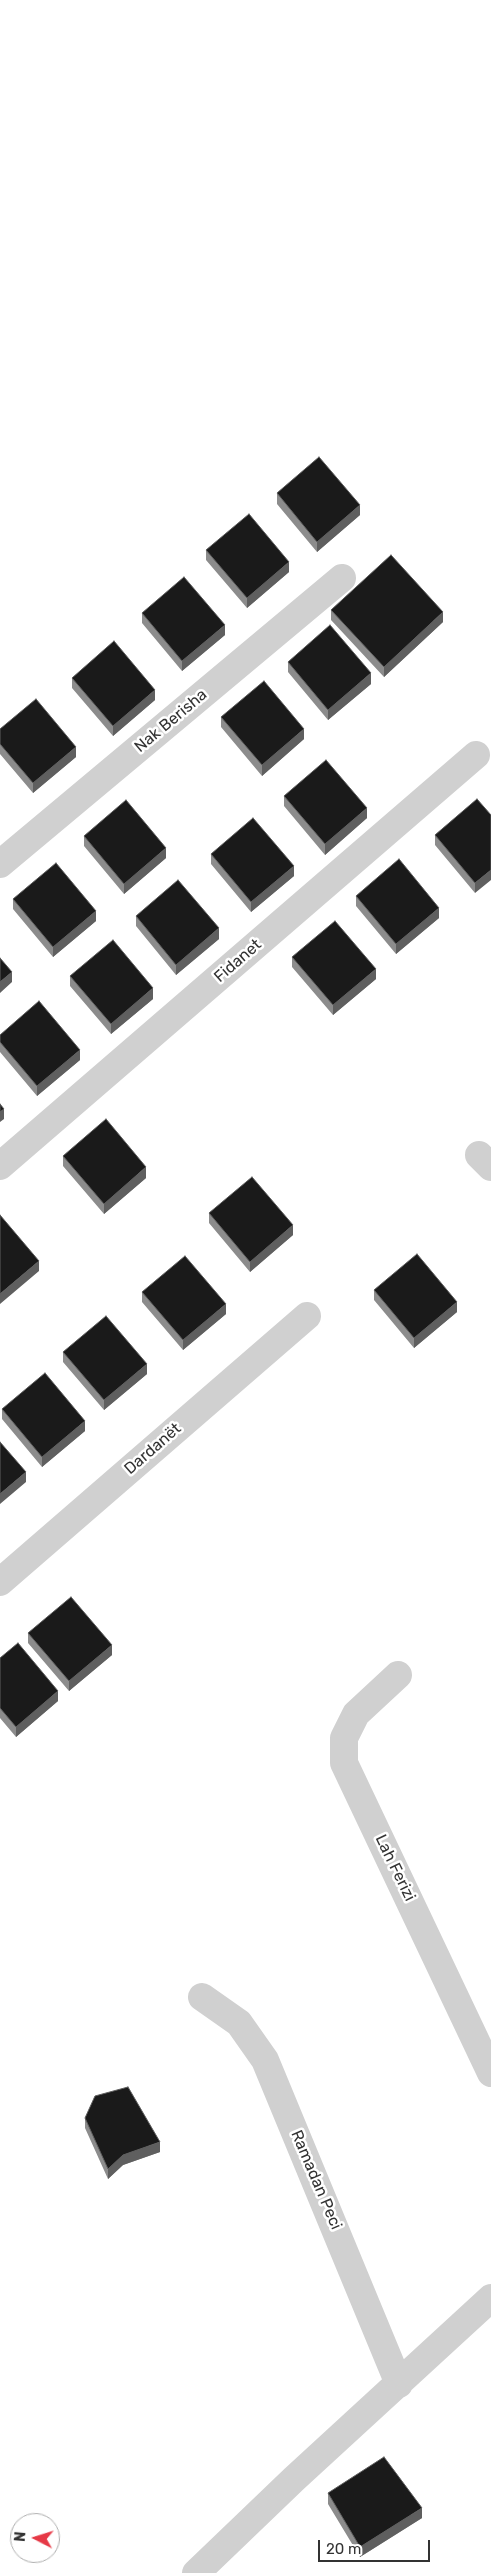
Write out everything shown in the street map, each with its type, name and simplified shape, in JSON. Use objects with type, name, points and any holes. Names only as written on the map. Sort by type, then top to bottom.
[{"type":"street","name":"Nak Berisha","points":[[0,864],[342,578]]},
{"type":"street","name":"Fidanet","points":[[0,1166],[476,755]]},
{"type":"street","name":"Dardanët","points":[[0,1582],[307,1316]]},
{"type":"street","name":"Lah Ferizi","points":[[398,1675],[356,1714],[344,1738],[344,1763],[491,2073]]},
{"type":"street","name":"Ramadan Peci","points":[[202,1997],[239,2024],[265,2060],[399,2384]]},
{"type":"street","points":[[207,2569],[294,2479],[491,2298]]},
{"type":"building","points":[[319,457],[360,505],[317,542],[277,493]]},
{"type":"building","points":[[249,514],[289,562],[247,598],[206,550]]},
{"type":"building","points":[[391,555],[443,612],[384,667],[331,610]]},
{"type":"building","points":[[184,577],[225,625],[182,661],[142,613]]},
{"type":"building","points":[[330,625],[371,673],[328,710],[288,662]]},
{"type":"building","points":[[114,641],[155,690],[113,726],[72,678]]},
{"type":"building","points":[[264,681],[304,729],[262,765],[221,717]]},
{"type":"building","points":[[36,699],[76,747],[33,783],[0,744],[0,729]]},
{"type":"building","points":[[326,760],[367,808],[325,844],[284,796]]},
{"type":"building","points":[[477,799],[491,815],[491,870],[475,883],[435,835]]},
{"type":"building","points":[[126,800],[166,848],[124,884],[84,836]]},
{"type":"building","points":[[253,818],[294,866],[251,902],[211,854]]},
{"type":"building","points":[[399,859],[439,908],[396,944],[356,896]]},
{"type":"building","points":[[56,863],[96,911],[53,947],[13,899]]},
{"type":"building","points":[[178,880],[219,928],[176,965],[136,916]]},
{"type":"building","points":[[335,921],[376,969],[333,1005],[292,957]]},
{"type":"building","points":[[113,940],[153,988],[111,1024],[70,976]]},
{"type":"building","points":[[0,958],[12,972],[0,982]]},
{"type":"building","points":[[39,1001],[80,1050],[37,1086],[0,1042],[0,1035]]},
{"type":"building","points":[[0,1104],[4,1109],[0,1112]]},
{"type":"building","points":[[106,1119],[146,1167],[104,1204],[63,1156]]},
{"type":"building","points":[[252,1177],[293,1225],[250,1262],[209,1213]]},
{"type":"building","points":[[0,1215],[39,1261],[0,1294]]},
{"type":"building","points":[[417,1254],[457,1302],[414,1338],[374,1290]]},
{"type":"building","points":[[185,1256],[226,1304],[183,1340],[142,1292]]},
{"type":"building","points":[[106,1316],[147,1364],[104,1400],[63,1352]]},
{"type":"building","points":[[45,1373],[85,1421],[42,1457],[2,1409]]},
{"type":"building","points":[[0,1442],[26,1472],[0,1494]]},
{"type":"building","points":[[71,1597],[112,1645],[69,1681],[28,1633]]},
{"type":"building","points":[[18,1643],[58,1691],[16,1727],[0,1708],[0,1658]]},
{"type":"building","points":[[128,2087],[160,2142],[123,2155],[108,2169],[85,2118],[95,2096]]},
{"type":"building","points":[[384,2457],[422,2508],[360,2547],[328,2493]]}]
